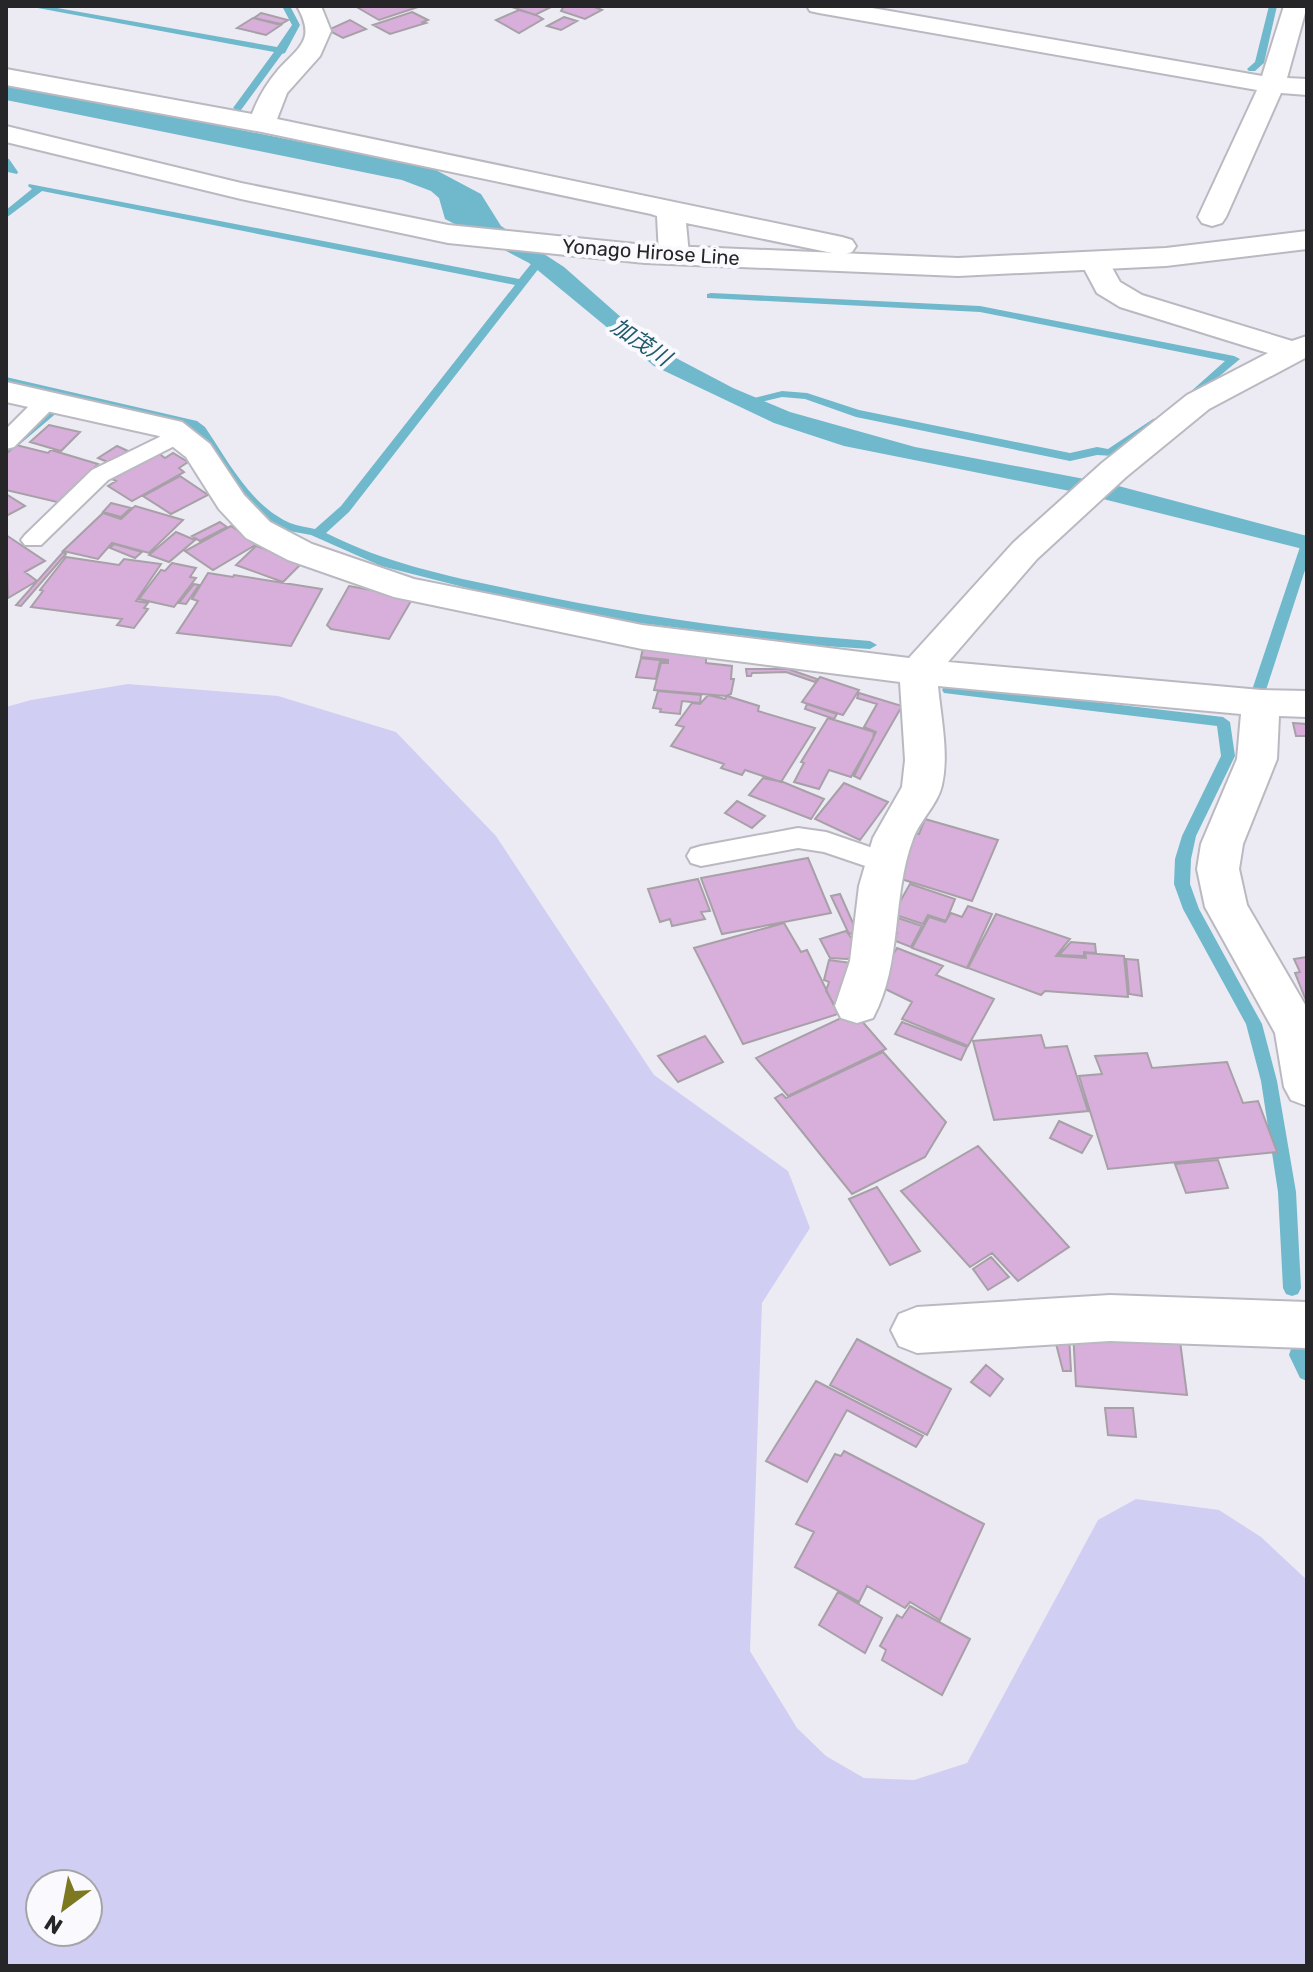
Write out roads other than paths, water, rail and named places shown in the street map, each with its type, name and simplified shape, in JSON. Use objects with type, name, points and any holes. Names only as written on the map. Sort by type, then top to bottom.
[{"type":"street","points":[[262,124],[277,87],[307,56],[320,34],[320,20],[309,6]]},
{"type":"street","points":[[819,6],[1272,85],[1307,87]]},
{"type":"street","points":[[1212,217],[1272,85],[1296,6]]},
{"type":"street","points":[[6,77],[262,124],[842,246]]},
{"type":"street","name":"Yonago Hirose Line","points":[[6,134],[241,191],[448,234],[574,247],[674,255],[958,267],[1166,257],[1307,240]]},
{"type":"street","points":[[671,212],[674,255]]},
{"type":"street","points":[[1095,261],[1108,287],[1131,301],[1300,348]]},
{"type":"street","points":[[918,672],[1025,551],[1093,489],[1198,402],[1300,348]]},
{"type":"street","points":[[6,392],[170,429],[198,451],[231,502],[258,530],[300,552],[359,574],[451,600],[642,637],[918,672],[1261,703],[1307,704]]},
{"type":"street","points":[[857,1006],[872,961],[880,886],[893,838],[922,787],[925,760],[922,692],[918,672]]},
{"type":"street","points":[[1261,703],[1257,759],[1222,844],[1218,869],[1226,907],[1278,994],[1297,1033],[1307,1087]]},
{"type":"street","points":[[917,1330],[1110,1318],[1307,1325]]},
{"type":"lane","points":[[6,442],[47,401]]},
{"type":"lane","points":[[33,540],[100,475],[178,435]]},
{"type":"lane","points":[[701,856],[798,838],[826,842],[886,863]]},
{"type":"water","name":"加茂川","points":[[6,83],[432,168],[481,194],[501,226],[564,267],[623,319],[676,358],[733,388],[790,412],[915,447],[1111,484],[1307,536],[1307,550],[1075,492],[844,446],[774,423],[654,366],[529,263],[445,219],[439,198],[431,191],[402,180],[6,100]]},
{"type":"waterway","points":[[31,6],[280,51]]},
{"type":"waterway","points":[[280,51],[296,25],[286,6]]},
{"type":"waterway","points":[[1252,69],[1259,63],[1273,6]]},
{"type":"waterway","points":[[238,108],[280,51]]},
{"type":"waterway","points":[[6,161],[13,172]]},
{"type":"waterway","points":[[33,186],[40,187]]},
{"type":"waterway","points":[[6,215],[40,187]]},
{"type":"waterway","points":[[40,187],[522,283]]},
{"type":"waterway","points":[[522,283],[539,261]]},
{"type":"waterway","points":[[318,533],[345,509],[522,283]]},
{"type":"waterway","points":[[711,296],[980,309],[1234,359],[1192,396]]},
{"type":"waterway","points":[[6,380],[193,424],[201,430],[248,495],[271,517],[288,527],[315,532],[386,563],[479,587],[639,619],[731,632],[870,645]]},
{"type":"waterway","points":[[745,402],[782,394],[807,396],[856,413],[1070,457],[1097,451],[1110,453],[1157,422]]},
{"type":"waterway","points":[[6,452],[68,398]]},
{"type":"waterway","points":[[1259,690],[1307,544]]},
{"type":"waterway","points":[[949,690],[1223,722],[1228,756],[1189,836],[1183,859],[1182,884],[1191,909],[1254,1024],[1269,1081],[1287,1192],[1292,1288]]},
{"type":"waterway","points":[[1298,1355],[1307,1372]]}]
